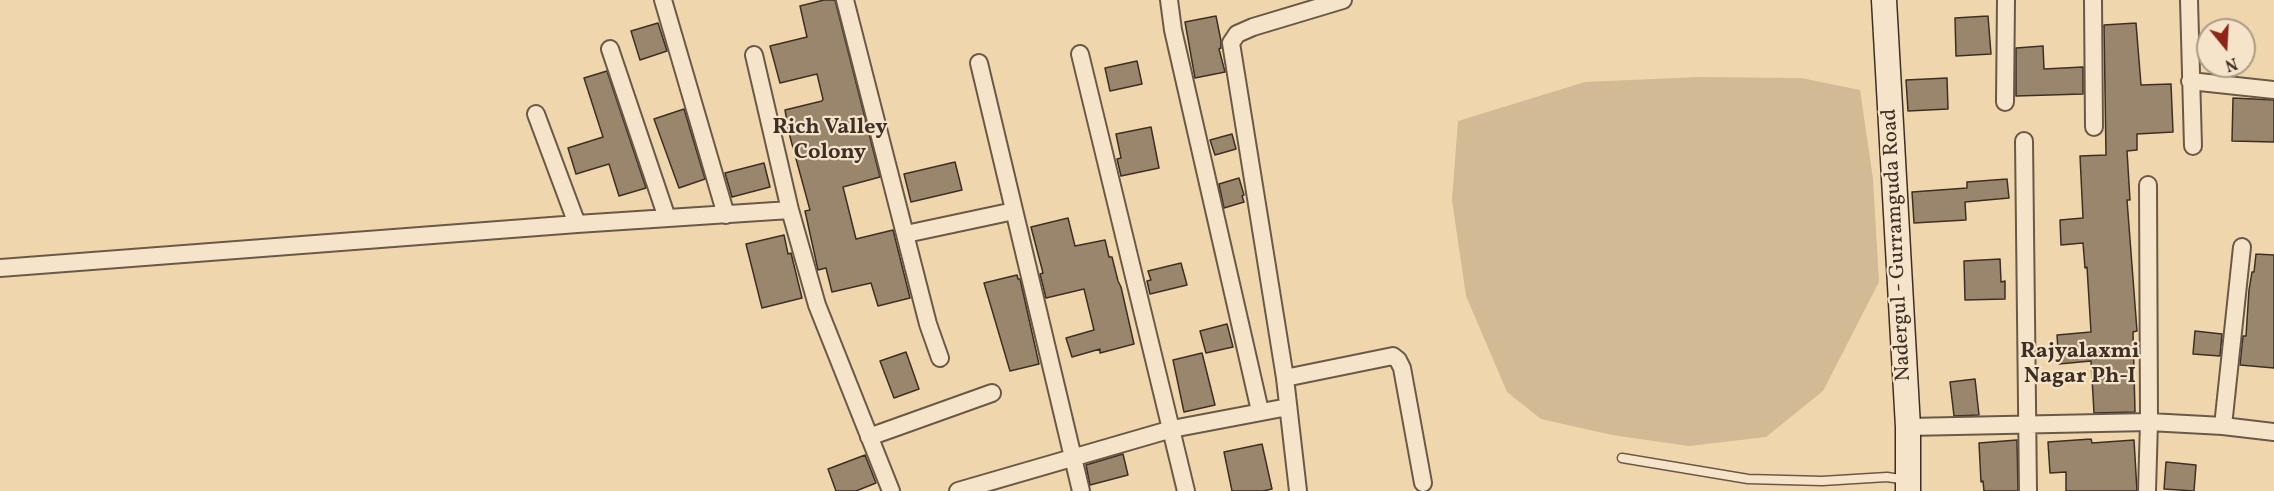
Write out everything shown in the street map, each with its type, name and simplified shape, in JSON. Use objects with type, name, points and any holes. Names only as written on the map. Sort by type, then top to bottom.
[{"type":"main road","name":"Nadergul - Gurramguda Road","points":[[1884,0],[1908,427],[1908,486]]},
{"type":"street","points":[[663,0],[726,215]]},
{"type":"street","points":[[845,0],[928,324],[940,358]]},
{"type":"street","points":[[1169,0],[1173,30],[1260,411]]},
{"type":"street","points":[[1299,491],[1285,378],[1231,43],[1237,34],[1253,27],[1343,0]]},
{"type":"street","points":[[2005,102],[2006,0]]},
{"type":"street","points":[[2093,0],[2094,127]]},
{"type":"street","points":[[2189,0],[2193,146]]},
{"type":"street","points":[[610,48],[667,218]]},
{"type":"street","points":[[1080,54],[1186,491]]},
{"type":"street","points":[[754,55],[790,210],[817,305],[891,491]]},
{"type":"street","points":[[979,63],[1081,491]]},
{"type":"street","points":[[2190,81],[2274,90]]},
{"type":"street","points":[[536,114],[577,224]]},
{"type":"street","points":[[2024,141],[2028,491]]},
{"type":"street","points":[[2147,491],[2150,422],[2148,185]]},
{"type":"street","points":[[0,268],[790,210]]},
{"type":"street","points":[[906,234],[1014,211]]},
{"type":"street","points":[[2223,426],[2242,247]]},
{"type":"street","points":[[1285,378],[1393,356],[1402,368],[1423,483]]},
{"type":"street","points":[[869,437],[992,393]]},
{"type":"street","points":[[958,491],[1172,429],[1288,406]]},
{"type":"street","points":[[1908,427],[2150,422],[2223,426],[2274,432]]},
{"type":"lane","points":[[1622,458],[1748,479],[1822,481],[1887,477],[1908,486]]},
{"type":"shaded area","points":[[1698,77],[1801,78],[1860,90],[1873,179],[1879,282],[1823,391],[1766,437],[1689,446],[1612,435],[1541,419],[1507,392],[1466,296],[1452,200],[1458,121],[1585,82]]},
{"type":"building","points":[[824,0],[835,0],[880,177],[843,187],[856,239],[893,230],[910,298],[878,306],[871,283],[832,292],[826,268],[818,270],[805,211],[810,210],[785,110],[823,99],[817,74],[780,83],[770,46],[807,37],[800,6]]},
{"type":"building","points":[[1216,16],[1221,41],[1219,49],[1225,72],[1195,78],[1185,22]]},
{"type":"building","points":[[1988,16],[1991,54],[1956,56],[1955,18]]},
{"type":"building","points":[[658,23],[667,51],[640,60],[631,31]]},
{"type":"building","points":[[2136,23],[2141,85],[2171,84],[2173,132],[2137,134],[2137,150],[2127,151],[2130,200],[2127,200],[2137,331],[2133,332],[2135,412],[2094,413],[2091,361],[2059,364],[2057,335],[2091,332],[2087,267],[2085,268],[2083,243],[2061,245],[2060,220],[2083,218],[2080,156],[2106,155],[2104,25]]},
{"type":"building","points":[[2043,46],[2044,69],[2083,67],[2083,94],[2016,96],[2016,48]]},
{"type":"building","points":[[1137,61],[1142,84],[1110,91],[1105,68]]},
{"type":"building","points":[[607,71],[646,188],[619,196],[609,164],[576,174],[568,148],[603,137],[584,78]]},
{"type":"building","points":[[1947,78],[1948,109],[1908,111],[1906,80]]},
{"type":"building","points":[[2233,98],[2274,100],[2274,142],[2232,141]]},
{"type":"building","points":[[684,109],[705,179],[679,188],[654,119]]},
{"type":"building","points":[[1151,127],[1159,168],[1121,176],[1117,159],[1121,158],[1116,134]]},
{"type":"building","points":[[1232,134],[1236,149],[1215,155],[1210,140]]},
{"type":"building","points":[[955,162],[962,190],[911,202],[904,174]]},
{"type":"building","points":[[764,163],[770,187],[732,197],[725,173]]},
{"type":"building","points":[[1239,178],[1244,202],[1224,208],[1219,184]]},
{"type":"building","points":[[2007,179],[2009,198],[1965,202],[1966,220],[1914,223],[1912,192],[1967,188],[1967,182]]},
{"type":"building","points":[[1068,218],[1075,246],[1105,240],[1121,287],[1134,344],[1100,353],[1100,349],[1072,357],[1066,338],[1094,330],[1084,289],[1046,298],[1040,274],[1043,273],[1031,227]]},
{"type":"building","points":[[784,235],[802,298],[762,308],[746,244]]},
{"type":"building","points":[[2256,254],[2274,255],[2274,368],[2240,365],[2243,336],[2246,336],[2249,290]]},
{"type":"building","points":[[2000,259],[2001,282],[2005,281],[2005,299],[1965,300],[1964,261]]},
{"type":"building","points":[[1181,263],[1187,285],[1150,294],[1147,281],[1151,280],[1148,271]]},
{"type":"building","points":[[1017,275],[1020,279],[1039,364],[1010,371],[984,283]]},
{"type":"building","points":[[1227,324],[1233,347],[1206,353],[1200,331]]},
{"type":"building","points":[[2195,331],[2222,334],[2220,356],[2193,354]]},
{"type":"building","points":[[906,352],[919,389],[894,398],[880,361]]},
{"type":"building","points":[[1202,353],[1215,405],[1184,412],[1173,360]]},
{"type":"building","points":[[1975,379],[1979,415],[1954,416],[1950,382]]},
{"type":"building","points":[[2091,439],[2092,443],[2134,440],[2137,491],[2066,491],[2066,472],[2050,473],[2048,442]]},
{"type":"building","points":[[2017,440],[2018,491],[1984,491],[1983,481],[1981,482],[1979,443]]},
{"type":"building","points":[[1262,444],[1272,489],[1232,491],[1224,452]]},
{"type":"building","points":[[1123,454],[1128,475],[1090,485],[1086,465]]},
{"type":"building","points":[[865,455],[876,483],[856,491],[836,491],[828,469]]},
{"type":"building","points":[[2166,462],[2196,465],[2194,491],[2164,489]]},
{"type":"district","name":"Rich Valley Colony","points":[[830,142]]},
{"type":"district","name":"Rajyalaxmi Nagar Ph-I","points":[[2080,366]]}]
